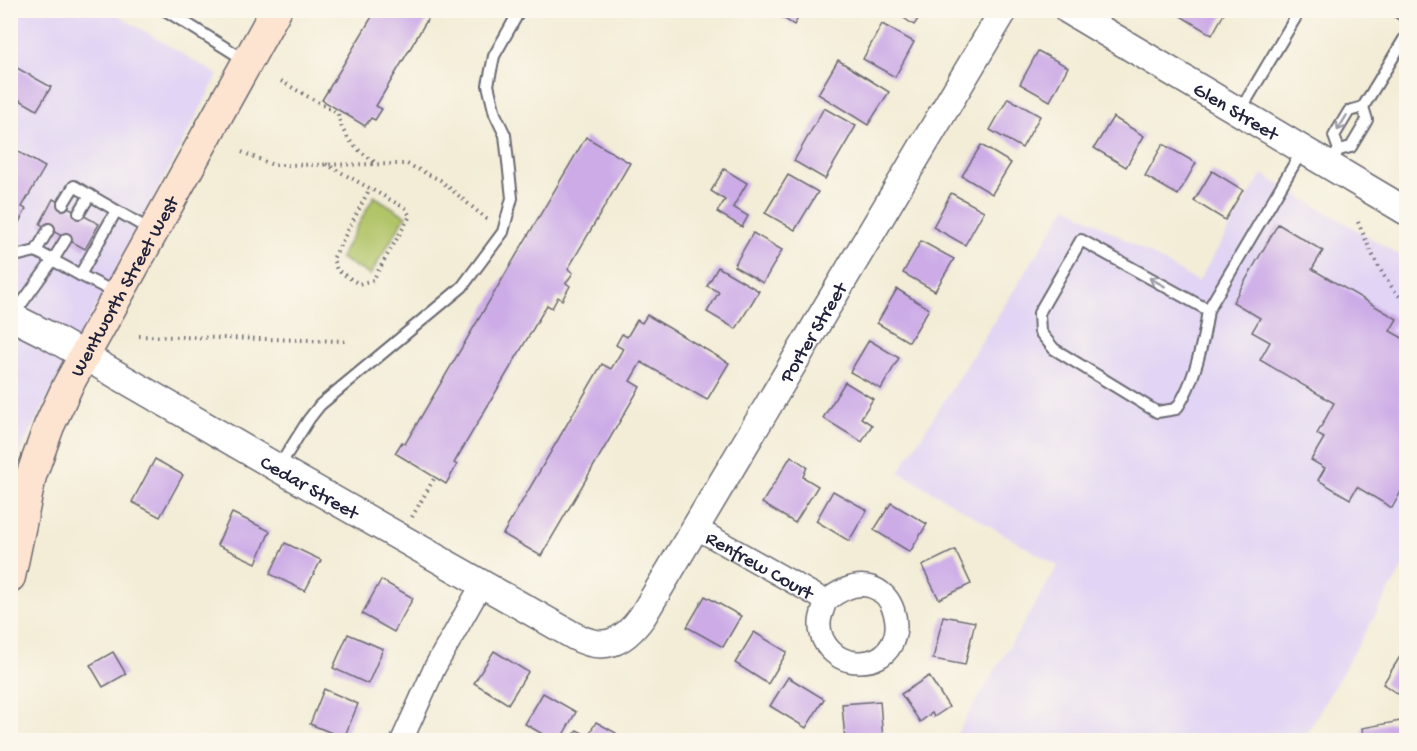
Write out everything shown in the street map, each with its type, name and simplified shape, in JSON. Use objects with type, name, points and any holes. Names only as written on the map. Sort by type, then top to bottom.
[{"type":"main road","name":"Wentworth Street West","points":[[10,577],[31,476],[49,426],[153,231],[276,10]]},
{"type":"street","name":"Porter Street","points":[[613,642],[630,632],[642,617],[1004,10]]},
{"type":"street","name":"Glen Street","points":[[1068,10],[1302,151],[1334,158],[1407,211]]},
{"type":"street","name":"Cedar Street","points":[[11,316],[582,640],[602,644],[613,642]]},
{"type":"street","name":"Renfrew Court","points":[[694,527],[826,601]]},
{"type":"street","points":[[402,741],[435,667],[482,584]]},
{"type":"lane","points":[[165,10],[247,62]]},
{"type":"lane","points":[[278,468],[309,419],[321,405],[462,287],[503,232],[512,198],[505,135],[495,114],[488,85],[494,56],[520,10]]},
{"type":"lane","points":[[1239,113],[1300,10]]},
{"type":"lane","points":[[1395,10],[1407,17]]},
{"type":"lane","points":[[1334,158],[1334,136],[1349,111],[1363,107],[1407,36]]},
{"type":"lane","points":[[1334,158],[1351,147],[1367,120],[1363,107]]},
{"type":"lane","points":[[1208,310],[1081,240],[1039,314],[1040,332],[1054,349],[1157,412],[1176,409],[1184,398],[1204,338],[1208,310],[1302,151]]},
{"type":"lane","points":[[63,204],[74,186],[153,231]]},
{"type":"lane","points":[[79,213],[90,195]]},
{"type":"lane","points":[[80,275],[116,211]]},
{"type":"lane","points":[[36,251],[49,229]]},
{"type":"lane","points":[[11,316],[66,239]]},
{"type":"lane","points":[[10,255],[36,251],[119,295]]},
{"type":"path","points":[[281,81],[338,114],[346,137],[361,153],[379,164]]},
{"type":"path","points":[[243,152],[273,165],[407,164],[440,180],[503,232]]},
{"type":"path","points":[[326,164],[405,208],[410,216],[373,280],[359,284],[338,270],[333,259],[369,188]]},
{"type":"path","points":[[1358,222],[1378,267],[1394,291],[1407,303]]},
{"type":"path","points":[[139,336],[346,342]]},
{"type":"path","points":[[412,517],[435,477]]},
{"type":"shaded area","points":[[11,11],[111,11],[218,75],[11,468]]},
{"type":"shaded area","points":[[1262,174],[1406,259],[1406,562],[1303,740],[953,740],[1058,566],[899,472],[1067,206],[1198,282]]},
{"type":"green space","points":[[374,196],[406,216],[370,275],[340,258]]},
{"type":"building","points":[[376,10],[433,10],[376,106],[382,109],[375,120],[371,118],[365,126],[322,100]]},
{"type":"building","points":[[783,10],[803,10],[794,25],[780,16]]},
{"type":"building","points":[[892,10],[924,10],[914,25]]},
{"type":"building","points":[[1175,10],[1226,10],[1212,35],[1174,12]]},
{"type":"building","points":[[882,24],[914,42],[895,77],[863,59]]},
{"type":"building","points":[[1038,51],[1068,67],[1050,101],[1020,84]]},
{"type":"building","points":[[838,60],[889,92],[868,125],[818,94]]},
{"type":"building","points":[[10,64],[51,87],[37,110],[20,100],[10,116]]},
{"type":"building","points":[[1008,98],[1040,116],[1022,148],[990,130]]},
{"type":"building","points":[[824,108],[856,126],[825,179],[794,161]]},
{"type":"building","points":[[1113,117],[1144,136],[1126,167],[1094,148]]},
{"type":"building","points":[[586,137],[630,163],[568,269],[573,273],[566,283],[570,286],[562,300],[558,297],[552,308],[547,305],[454,463],[457,465],[446,484],[395,453],[402,442],[405,444]]},
{"type":"building","points":[[1163,144],[1196,163],[1178,195],[1145,176]]},
{"type":"building","points":[[981,145],[1011,163],[992,194],[962,176]]},
{"type":"building","points":[[10,147],[45,167],[22,207],[26,209],[17,226],[10,223]]},
{"type":"building","points":[[724,169],[747,183],[733,207],[748,216],[742,227],[717,212],[725,200],[711,191]]},
{"type":"building","points":[[1212,171],[1243,190],[1225,220],[1194,201]]},
{"type":"building","points":[[788,175],[818,192],[795,230],[765,213]]},
{"type":"building","points":[[951,193],[984,211],[965,245],[933,227]]},
{"type":"building","points":[[53,199],[99,224],[85,249],[40,224]]},
{"type":"building","points":[[1278,224],[1323,251],[1312,269],[1397,319],[1390,331],[1406,340],[1406,492],[1402,490],[1392,508],[1357,487],[1350,499],[1318,480],[1325,468],[1311,460],[1324,438],[1317,434],[1334,403],[1260,360],[1270,342],[1252,332],[1260,318],[1233,302]]},
{"type":"building","points":[[753,233],[782,250],[763,283],[734,266]]},
{"type":"building","points":[[921,241],[954,259],[935,291],[903,273]]},
{"type":"building","points":[[718,267],[759,291],[736,329],[707,312],[719,292],[707,286]]},
{"type":"building","points":[[897,289],[929,309],[909,342],[877,323]]},
{"type":"building","points":[[647,315],[729,363],[707,400],[641,362],[630,381],[640,387],[541,556],[503,534],[602,364],[611,369],[623,349],[616,345],[622,334],[627,337],[637,320],[642,323]]},
{"type":"building","points":[[869,340],[899,358],[881,389],[850,372]]},
{"type":"building","points":[[845,382],[873,399],[861,418],[872,425],[862,442],[823,418]]},
{"type":"building","points":[[791,456],[807,467],[803,477],[818,486],[795,523],[762,503]]},
{"type":"building","points":[[155,459],[183,475],[160,517],[132,502]]},
{"type":"building","points":[[833,491],[867,510],[849,541],[816,521]]},
{"type":"building","points":[[891,503],[927,524],[910,552],[874,530]]},
{"type":"building","points":[[232,513],[270,531],[256,563],[217,545]]},
{"type":"building","points":[[285,543],[321,560],[305,591],[270,574]]},
{"type":"building","points":[[955,550],[971,584],[939,599],[922,566]]},
{"type":"building","points":[[381,580],[413,598],[394,632],[362,614]]},
{"type":"building","points":[[705,596],[741,616],[723,647],[687,627]]},
{"type":"building","points":[[943,616],[975,622],[965,665],[933,659]]},
{"type":"building","points":[[754,632],[787,652],[768,684],[735,663]]},
{"type":"building","points":[[348,634],[383,649],[368,684],[333,668]]},
{"type":"building","points":[[1406,647],[1406,699],[1383,684]]},
{"type":"building","points":[[494,651],[528,672],[508,704],[474,683]]},
{"type":"building","points":[[113,652],[126,674],[103,687],[90,665]]},
{"type":"building","points":[[929,676],[949,707],[934,717],[932,713],[920,722],[901,694]]},
{"type":"building","points":[[788,677],[824,699],[806,728],[770,706]]},
{"type":"building","points":[[324,689],[358,704],[344,738],[310,724]]},
{"type":"building","points":[[543,693],[576,712],[560,740],[553,740],[525,724]]},
{"type":"building","points":[[880,701],[883,740],[845,740],[842,704]]},
{"type":"building","points":[[1400,721],[1404,740],[1364,740],[1362,728]]},
{"type":"building","points":[[596,722],[616,733],[612,740],[571,740],[577,730],[588,736]]}]
